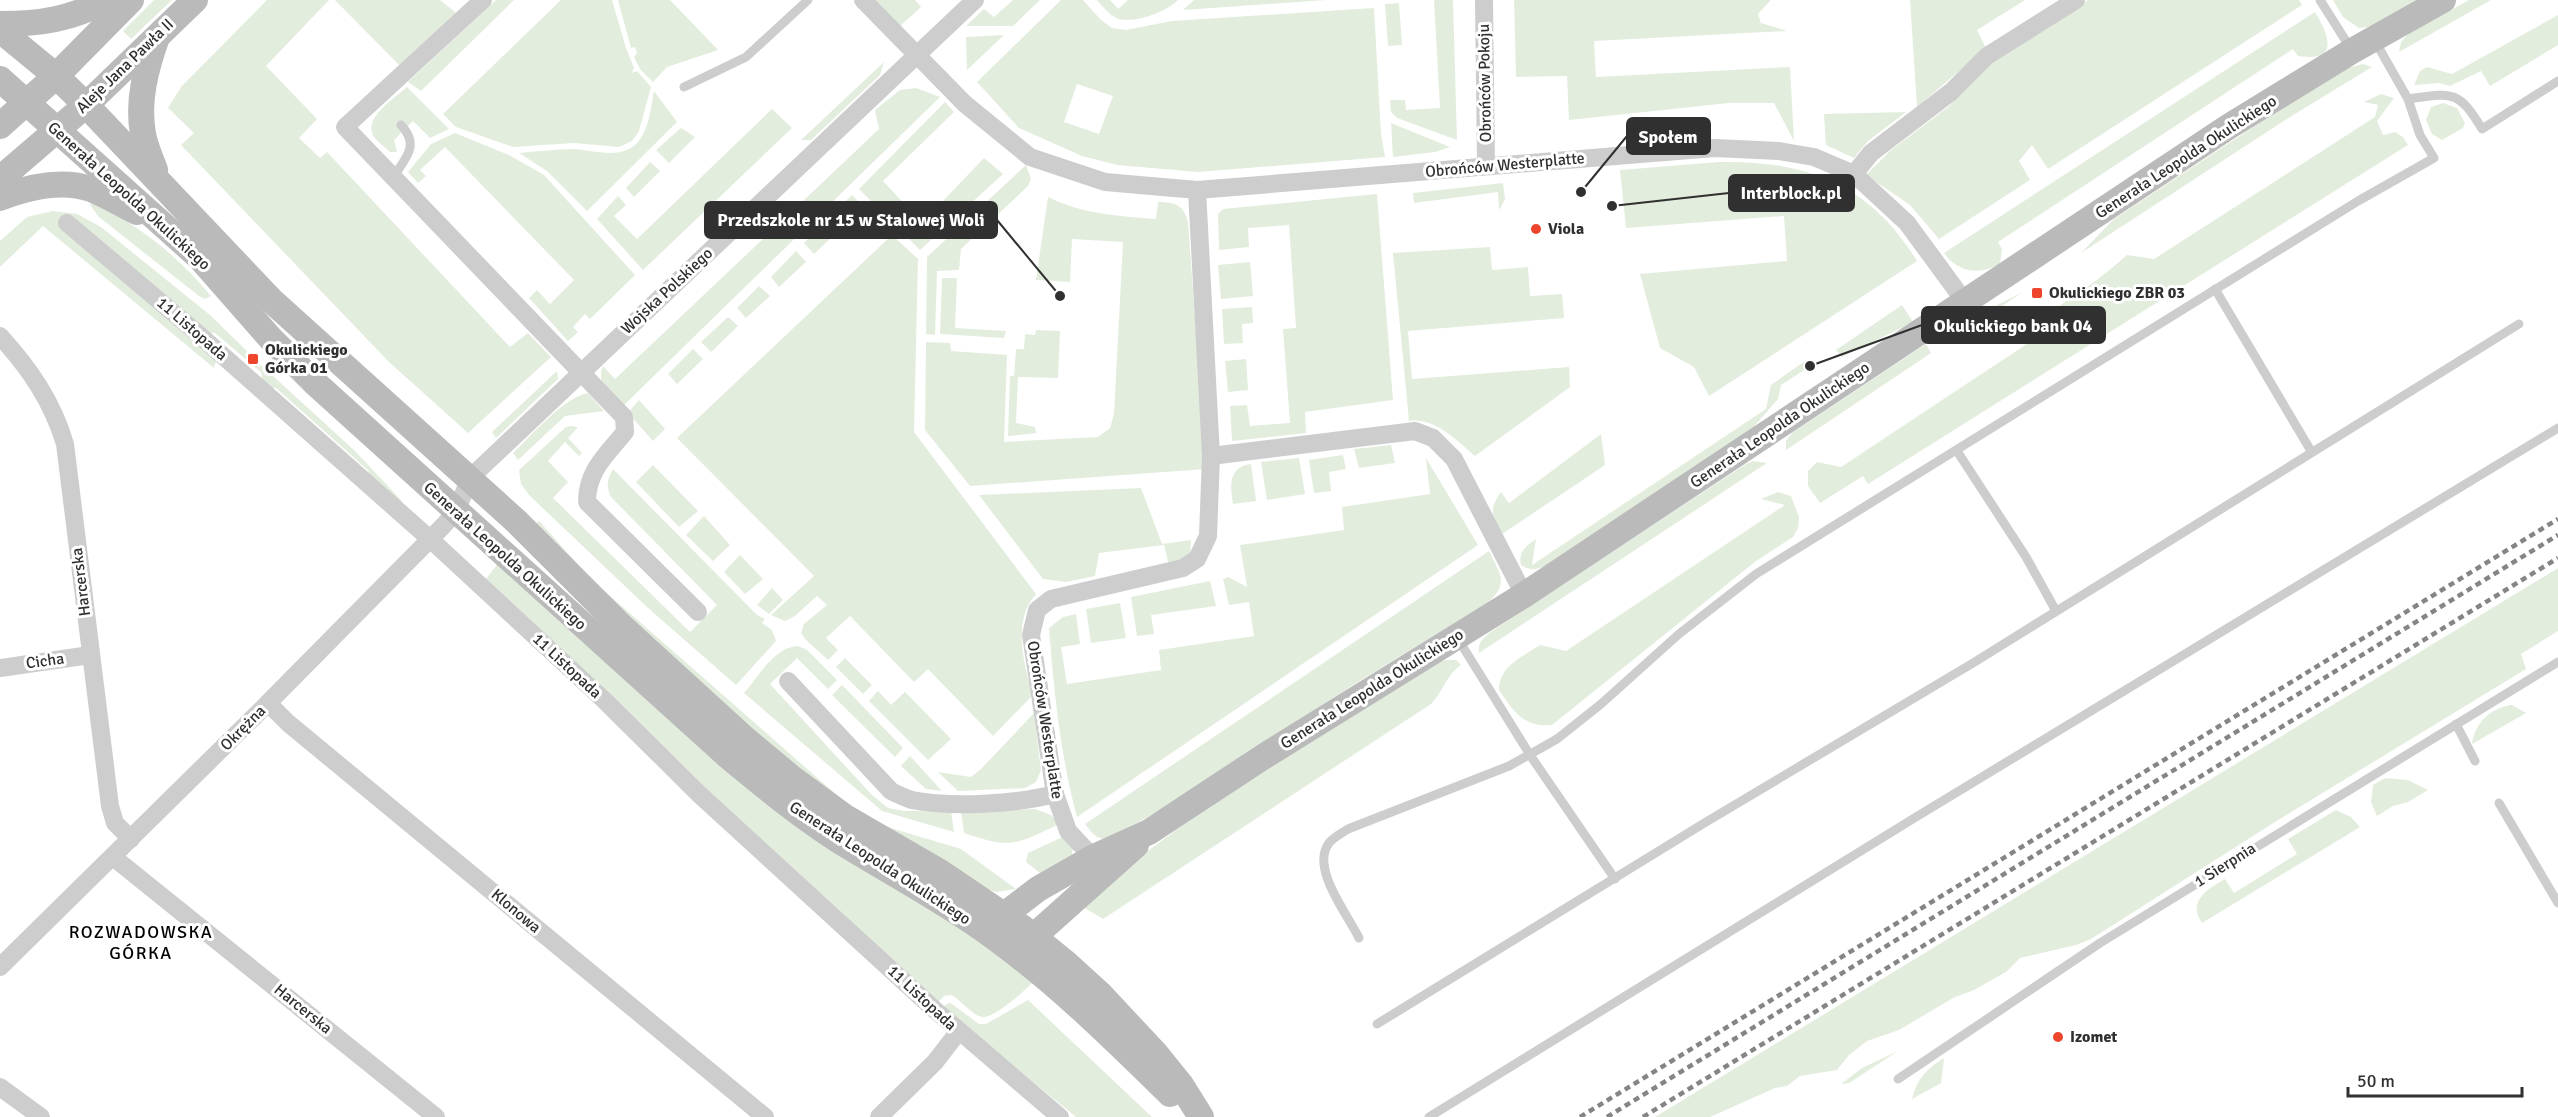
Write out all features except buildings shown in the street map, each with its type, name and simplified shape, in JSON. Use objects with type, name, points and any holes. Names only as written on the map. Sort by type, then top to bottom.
[{"type":"street","points":[[0,24],[21,24],[69,17],[107,0]]},
{"type":"street","points":[[0,126],[56,76],[131,0]]},
{"type":"street","name":"Aleje Jana Pawła II","points":[[0,179],[86,105],[195,0]]},
{"type":"street","points":[[483,0],[345,127],[624,417],[626,432],[597,465],[587,486],[586,502],[698,612]]},
{"type":"street","points":[[863,0],[916,55]]},
{"type":"street","name":"Wojska Polskiego","points":[[470,478],[975,0]]},
{"type":"street","name":"Obrońców Pokoju","points":[[1484,0],[1486,166]]},
{"type":"street","points":[[1854,174],[1871,153],[1952,92],[1987,56],[2076,0]]},
{"type":"street","name":"Generała Leopolda Okulickiego","points":[[0,30],[56,76],[86,105],[272,301],[470,478],[618,623],[745,739],[793,779],[845,817],[939,872],[1004,915],[1038,889],[1100,865],[1263,757],[1524,595],[2228,128],[2363,45],[2443,0]]},
{"type":"street","points":[[157,36],[148,64],[140,108],[143,137],[161,184]]},
{"type":"street","name":"Obrońców Westerplatte","points":[[916,55],[965,104],[1029,158],[1105,182],[1197,190],[1715,148],[1791,153],[1814,157],[1854,174],[1907,223],[1965,302]]},
{"type":"street","name":"Generała Leopolda Okulickiego","points":[[0,79],[55,131],[164,225],[216,275],[243,309],[293,361],[456,512],[762,784],[837,839],[936,898],[1004,945],[1033,937],[1100,865]]},
{"type":"street","points":[[0,198],[44,185],[90,189],[164,225]]},
{"type":"street","name":"Obrońców Westerplatte","points":[[1100,865],[1068,831],[1055,794],[1031,635],[1037,610],[1052,599],[1183,568],[1197,559],[1208,536],[1211,456],[1197,190]]},
{"type":"street","name":"11 Listopada","points":[[67,223],[196,332],[430,539],[604,700],[700,795],[959,1031],[1060,1117]]},
{"type":"street","name":"Harcerska","points":[[0,336],[28,367],[42,389],[53,408],[65,444],[110,806],[115,823],[131,839]]},
{"type":"street","points":[[1211,456],[1415,431],[1433,438],[1454,459],[1524,595]]},
{"type":"street","name":"Okrężna","points":[[0,967],[268,704],[456,512],[470,478]]},
{"type":"street","name":"Cicha","points":[[0,668],[90,655]]},
{"type":"street","points":[[788,681],[891,791],[911,800],[952,803],[1029,801],[1055,794]]},
{"type":"street","name":"Klonowa","points":[[268,704],[297,731],[765,1117]]},
{"type":"street","name":"Harcerska","points":[[113,856],[436,1117]]},
{"type":"street","points":[[1004,915],[1099,993],[1181,1085],[1201,1117]]},
{"type":"street","points":[[1004,915],[1004,945],[1069,997],[1196,1117]]},
{"type":"street","points":[[879,1117],[935,1062],[959,1031]]},
{"type":"street","points":[[0,1087],[41,1117]]},
{"type":"lane","points":[[684,87],[746,57],[808,0]]},
{"type":"lane","points":[[1359,938],[1325,873],[1323,857],[1330,843],[1348,829],[1500,770],[1530,755],[1577,724],[1679,634],[1739,587],[1822,532],[2358,201],[2434,158],[2420,135],[2408,99],[2363,45],[2320,0]]},
{"type":"lane","points":[[2408,99],[2446,95],[2455,97],[2469,108],[2482,129],[2558,81]]},
{"type":"lane","points":[[393,177],[411,147],[410,135],[400,125]]},
{"type":"lane","points":[[2215,289],[2311,451]]},
{"type":"lane","points":[[1377,1024],[2056,611],[2519,324]]},
{"type":"lane","points":[[1429,1117],[1916,817],[2558,428]]},
{"type":"lane","points":[[1956,451],[2026,557],[2056,611]]},
{"type":"lane","points":[[1457,637],[1530,755],[1615,879]]},
{"type":"lane","name":"1 Sierpnia","points":[[1898,1079],[2100,943],[2558,662]]},
{"type":"lane","points":[[2456,724],[2475,761]]},
{"type":"lane","points":[[2499,803],[2558,903]]},
{"type":"green space","points":[[154,0],[172,0],[131,39],[123,31]]},
{"type":"green space","points":[[267,0],[329,0],[266,66],[317,119],[299,138],[320,158],[327,152],[510,347],[528,333],[551,357],[468,433],[389,362],[181,145],[194,133],[168,108],[181,87]]},
{"type":"green space","points":[[335,0],[440,0],[460,16],[402,68]]},
{"type":"green space","points":[[496,0],[514,0],[421,91],[408,82]]},
{"type":"green space","points":[[561,0],[612,0],[634,68],[632,73],[637,71],[651,87],[639,131],[632,141],[619,147],[574,143],[513,147],[456,127],[443,114]]},
{"type":"green space","points":[[618,0],[670,0],[718,50],[667,67],[653,82],[640,69],[634,57],[637,53],[635,47],[631,48]]},
{"type":"green space","points":[[876,0],[915,0],[921,7],[898,28],[872,3]]},
{"type":"green space","points":[[1013,0],[1040,0],[1013,26],[966,26],[984,9],[994,17]]},
{"type":"green space","points":[[1061,0],[1083,0],[1100,19],[1112,28],[1126,30],[1172,21],[1374,8],[1381,134],[1385,157],[1198,172],[1117,165],[1082,156],[1019,128],[977,82]],"holes":[[[1077,84],[1113,96],[1099,134],[1064,122]]]},
{"type":"green space","points":[[1097,0],[1110,0],[1118,9],[1128,0],[1178,0],[1151,16],[1126,20],[1113,16]]},
{"type":"green space","points":[[1194,0],[1326,0],[1183,10]]},
{"type":"green space","points":[[1434,0],[1453,0],[1457,140],[1397,118],[1391,112],[1390,100],[1405,100],[1406,110],[1440,108]]},
{"type":"green space","points":[[1514,0],[1771,0],[1758,14],[1761,23],[1787,31],[1594,41],[1596,77],[1790,67],[1794,141],[1774,103],[1729,103],[1569,120],[1567,76],[1516,77]]},
{"type":"green space","points":[[1910,0],[2025,0],[1977,30],[1986,48],[1917,107]]},
{"type":"green space","points":[[2088,0],[2299,0],[2302,5],[2048,169],[2032,145],[2019,161],[2030,180],[1939,239],[1910,205],[1866,175],[1890,151],[1948,107],[1992,63]]},
{"type":"green space","points":[[2333,0],[2418,0],[2369,27],[2359,28],[2343,17]]},
{"type":"green space","points":[[2469,0],[2491,0],[2399,52],[2401,42],[2408,34]]},
{"type":"green space","points":[[1399,3],[1402,45],[1388,46],[1385,4]]},
{"type":"green space","points":[[2315,12],[2324,30],[2328,46],[2320,55],[2298,56],[2293,49],[1998,242],[2002,249],[2000,264],[1985,270],[1970,270],[1956,265],[1944,253]]},
{"type":"green space","points":[[2558,15],[2558,45],[2490,86],[2481,71],[2450,86],[2439,83],[2414,85],[2420,71],[2427,67],[2452,74]]},
{"type":"green space","points":[[1004,35],[967,70],[966,37]]},
{"type":"green space","points":[[884,62],[880,75],[811,140],[801,140]]},
{"type":"green space","points":[[2363,64],[2372,67],[2290,117],[2081,253],[2114,219],[2276,112],[2348,68]]},
{"type":"green space","points":[[407,87],[449,129],[430,138],[413,121],[394,140],[397,152],[390,152],[378,142],[371,128],[382,108]]},
{"type":"green space","points":[[916,88],[940,97],[622,407],[603,383],[601,372],[603,366],[615,379],[879,129],[875,110],[900,90]]},
{"type":"green space","points":[[654,91],[677,122],[587,211],[547,171],[519,153],[570,149],[605,153],[622,152],[641,138],[649,118]]},
{"type":"green space","points":[[2381,94],[2394,98],[2377,121],[2383,135],[2395,132],[2403,137],[2408,145],[1868,484],[1863,476],[1820,503],[1808,486],[1808,471],[1817,462],[1841,467],[2036,338],[2013,332],[2073,297],[2127,255],[2154,259],[2375,117],[2378,105],[2364,102]]},
{"type":"green space","points":[[945,102],[954,112],[883,181],[922,223],[984,158],[1003,174],[920,250],[859,189]]},
{"type":"green space","points":[[2443,103],[2457,108],[2465,123],[2463,128],[2442,140],[2432,134],[2426,120],[2431,107]]},
{"type":"green space","points":[[772,109],[792,128],[643,270],[597,219],[618,196],[626,205],[614,216],[637,239]]},
{"type":"green space","points":[[1906,112],[1868,141],[1854,158],[1826,145],[1824,114]]},
{"type":"green space","points":[[1391,123],[1450,147],[1435,152],[1393,157]]},
{"type":"green space","points":[[681,128],[695,137],[669,163],[656,150]]},
{"type":"green space","points":[[455,133],[509,155],[544,175],[635,275],[590,319],[585,314],[573,327],[578,332],[568,341],[529,298],[537,290],[550,304],[574,280],[445,147],[420,170],[426,176],[418,183],[408,172],[431,144]]},
{"type":"green space","points":[[650,162],[660,171],[634,197],[626,188]]},
{"type":"green space","points":[[1719,162],[1780,166],[1807,172],[1833,182],[1857,195],[1878,213],[1899,235],[1917,261],[1709,396],[1694,367],[1660,348],[1640,274],[1787,261],[1784,216],[1626,228],[1620,170]]},
{"type":"green space","points":[[1026,165],[1031,179],[1028,186],[961,249],[959,270],[937,271],[935,335],[926,334],[927,257]]},
{"type":"green space","points":[[1503,183],[1505,199],[1499,210],[1498,192],[1414,203],[1413,193]]},
{"type":"green space","points":[[1377,194],[1393,400],[1305,412],[1306,433],[1232,441],[1230,406],[1247,405],[1250,426],[1290,423],[1283,329],[1296,328],[1289,225],[1248,228],[1249,247],[1219,250],[1218,214],[1223,209]]},
{"type":"green space","points":[[852,195],[863,207],[848,222],[837,210]]},
{"type":"green space","points":[[1048,197],[1087,211],[1114,215],[1156,219],[1158,202],[1174,204],[1184,212],[1188,222],[1206,469],[970,486],[925,430],[926,342],[950,343],[951,351],[1007,355],[1004,442],[1098,437],[1110,428],[1114,414],[1123,242],[1072,239],[1070,282],[1036,280]]},
{"type":"green space","points":[[93,201],[127,221],[157,243],[185,267],[211,296],[205,299],[199,296],[99,217],[90,205]]},
{"type":"green space","points":[[53,211],[77,214],[101,227],[210,315],[247,351],[245,355],[259,367],[261,365],[355,451],[402,501],[400,503],[367,475],[369,471],[276,388],[268,388],[261,382],[262,373],[215,333],[206,334],[217,358],[214,368],[43,226],[0,267],[0,241],[27,217]]},
{"type":"green space","points":[[829,217],[840,229],[814,254],[804,243]]},
{"type":"green space","points":[[892,235],[918,259],[914,432],[1036,594],[1028,605],[1022,630],[1022,644],[1032,696],[993,736],[928,669],[914,682],[850,616],[826,638],[838,650],[828,660],[801,633],[804,624],[827,605],[817,596],[795,616],[785,621],[771,615],[814,576],[677,438]]},
{"type":"green space","points":[[1490,247],[1492,270],[1528,267],[1530,296],[1562,294],[1564,318],[1408,331],[1412,379],[1569,367],[1570,387],[1475,456],[1437,426],[1409,421],[1393,253]]},
{"type":"green space","points":[[796,251],[806,262],[779,287],[771,277]]},
{"type":"green space","points":[[1250,262],[1253,296],[1221,299],[1218,265]]},
{"type":"green space","points":[[942,278],[957,278],[955,328],[1006,331],[1004,338],[940,334]]},
{"type":"green space","points":[[759,286],[770,296],[746,318],[737,308]]},
{"type":"green space","points":[[2023,292],[1951,340],[1945,331]]},
{"type":"green space","points":[[1902,305],[1913,322],[1842,357],[1836,350]]},
{"type":"green space","points":[[1252,307],[1253,323],[1242,324],[1243,343],[1224,344],[1222,309]]},
{"type":"green space","points":[[728,317],[738,326],[711,352],[701,342]]},
{"type":"green space","points":[[1036,330],[1060,331],[1058,378],[1018,377],[1016,423],[1035,427],[1036,433],[1008,436],[1010,376],[1014,376],[1016,349],[1024,349],[1025,334],[1035,335]]},
{"type":"green space","points":[[1926,344],[1931,353],[1786,450],[1786,441],[1793,432]]},
{"type":"green space","points":[[693,349],[703,359],[677,384],[668,374]]},
{"type":"green space","points":[[1246,359],[1248,390],[1228,392],[1225,361]]},
{"type":"green space","points":[[1805,361],[1809,367],[1781,385],[1778,399],[1750,431],[1553,562],[1533,569],[1521,565],[1522,552],[1536,539],[1532,565],[1766,409],[1771,385]]},
{"type":"green space","points":[[557,371],[558,379],[496,438],[492,432]]},
{"type":"green space","points":[[588,393],[604,411],[565,416],[518,460],[513,453],[538,428],[558,409]]},
{"type":"green space","points":[[639,400],[665,429],[653,441],[628,413]]},
{"type":"green space","points":[[566,427],[578,427],[568,438],[582,453],[579,456],[565,442],[548,461],[568,482],[553,498],[690,632],[717,605],[611,497],[608,483],[613,469],[757,615],[765,619],[762,623],[772,630],[776,641],[736,685],[647,607],[530,496],[521,484],[519,470]]},
{"type":"green space","points":[[1601,434],[1605,465],[1502,534],[1493,513],[1494,504],[1501,492],[1509,503]]},
{"type":"green space","points":[[1391,445],[1395,463],[1359,468],[1354,449]]},
{"type":"green space","points":[[1343,455],[1346,469],[1329,472],[1331,491],[1314,493],[1309,460]]},
{"type":"green space","points":[[1299,458],[1305,494],[1267,500],[1261,462]]},
{"type":"green space","points":[[1426,458],[1478,545],[1077,817],[1062,747],[1049,628],[1063,617],[1076,614],[1080,644],[1061,647],[1067,684],[1161,670],[1159,650],[1254,636],[1249,602],[1229,605],[1223,579],[1228,577],[1247,587],[1240,545],[1344,530],[1342,507],[1430,494]]},
{"type":"green space","points":[[1753,461],[1767,463],[1479,653],[1480,644],[1489,633]]},
{"type":"green space","points":[[1251,464],[1256,501],[1233,504],[1231,484],[1234,473]]},
{"type":"green space","points":[[653,465],[698,511],[679,527],[636,482]]},
{"type":"green space","points":[[1141,488],[1162,544],[1191,540],[1190,554],[1169,566],[1164,545],[1099,553],[1095,576],[1066,582],[1043,579],[979,495]]},
{"type":"green space","points":[[1778,492],[1791,496],[1799,517],[1798,528],[1793,537],[1756,561],[1552,725],[1534,724],[1527,721],[1509,705],[1499,690],[1500,682],[1507,668],[1519,658],[1540,645],[1566,651],[1785,505],[1761,499]]},
{"type":"green space","points":[[704,516],[730,545],[713,561],[686,535]]},
{"type":"green space","points":[[539,521],[592,580],[855,811],[874,823],[961,849],[1016,889],[996,892],[975,885],[820,792],[794,772],[614,611],[533,526]]},
{"type":"green space","points":[[1489,551],[1501,578],[1501,584],[1499,590],[1487,603],[1353,685],[1160,810],[1110,838],[1098,838],[1085,824]]},
{"type":"green space","points":[[740,555],[763,579],[745,594],[724,572]]},
{"type":"green space","points":[[500,561],[841,850],[1036,979],[1010,1002],[987,1016],[978,1016],[951,995],[944,996],[937,1003],[823,895],[819,895],[720,804],[485,580]]},
{"type":"green space","points":[[2558,568],[2558,631],[2521,654],[2526,669],[2275,822],[2091,939],[2076,945],[2020,958],[2006,972],[1974,990],[1953,998],[1899,1030],[1867,1041],[1849,1055],[1837,1070],[1800,1076],[1787,1086],[1775,1088],[1710,1117],[1655,1117]]},
{"type":"green space","points":[[1210,581],[1216,606],[1151,615],[1154,634],[1137,636],[1131,597]]},
{"type":"green space","points":[[772,588],[783,600],[769,614],[757,605]]},
{"type":"green space","points":[[1120,603],[1126,638],[1091,643],[1086,609]]},
{"type":"green space","points":[[798,646],[807,650],[837,680],[828,689],[797,658],[770,684],[871,794],[888,808],[905,811],[951,811],[954,832],[882,811],[744,693],[774,657],[782,651]]},
{"type":"green space","points":[[845,658],[872,685],[863,694],[836,667]]},
{"type":"green space","points":[[1456,660],[1461,665],[1452,673],[1431,704],[1103,919],[1083,907],[1140,857],[1219,800],[1438,662]]},
{"type":"green space","points":[[842,685],[903,748],[895,757],[832,695]]},
{"type":"green space","points":[[878,691],[891,705],[905,692],[951,739],[928,760],[869,701]]},
{"type":"green space","points":[[2512,705],[2526,713],[2472,744],[2476,730],[2485,718],[2497,709]]},
{"type":"green space","points":[[1034,713],[1041,770],[1036,782],[1025,788],[958,791],[938,772],[971,777]]},
{"type":"green space","points":[[910,756],[942,791],[926,789],[901,766]]},
{"type":"green space","points":[[2385,778],[2408,780],[2428,790],[2377,816],[2371,802],[2373,785]]},
{"type":"green space","points":[[1035,809],[1051,815],[1059,824],[1032,837],[1003,843],[964,833],[961,812]]},
{"type":"green space","points":[[2336,810],[2351,817],[2360,827],[2202,923],[2197,909],[2198,902],[2206,892],[2225,879],[2234,893],[2297,854],[2288,839]]},
{"type":"green space","points":[[1067,835],[1073,847],[1072,855],[1044,876],[1026,862],[1028,853]]},
{"type":"green space","points":[[1028,1000],[1152,1117],[1076,1117],[942,1007],[949,1003],[952,1004],[979,1024],[986,1024]]},
{"type":"green space","points":[[1898,1051],[1849,1083],[1841,1084],[1862,1068]]},
{"type":"green space","points":[[1944,1058],[1941,1083],[1912,1099],[1924,1075]]},
{"type":"railway","points":[[1580,1117],[2558,519]]},
{"type":"railway","points":[[1607,1117],[2558,535]]},
{"type":"railway","points":[[1643,1117],[2558,558]]},
{"type":"place","name":"Społem","points":[[1581,192]]},
{"type":"place","name":"Interblock.pl","points":[[1612,206]]},
{"type":"place","name":"Viola","points":[[1536,229]]},
{"type":"place","name":"Okulickiego ZBR 03","points":[[2037,293]]},
{"type":"place","name":"Przedszkole nr 15 w Stalowej Woli","points":[[1060,296]]},
{"type":"place","name":"Okulickiego Górka 01","points":[[253,359]]},
{"type":"place","name":"Okulickiego bank 04","points":[[1810,366]]},
{"type":"place","name":"Izomet","points":[[2058,1037]]},
{"type":"district","name":"ROZWADOWSKA GÓRKA","points":[[141,942]]}]
